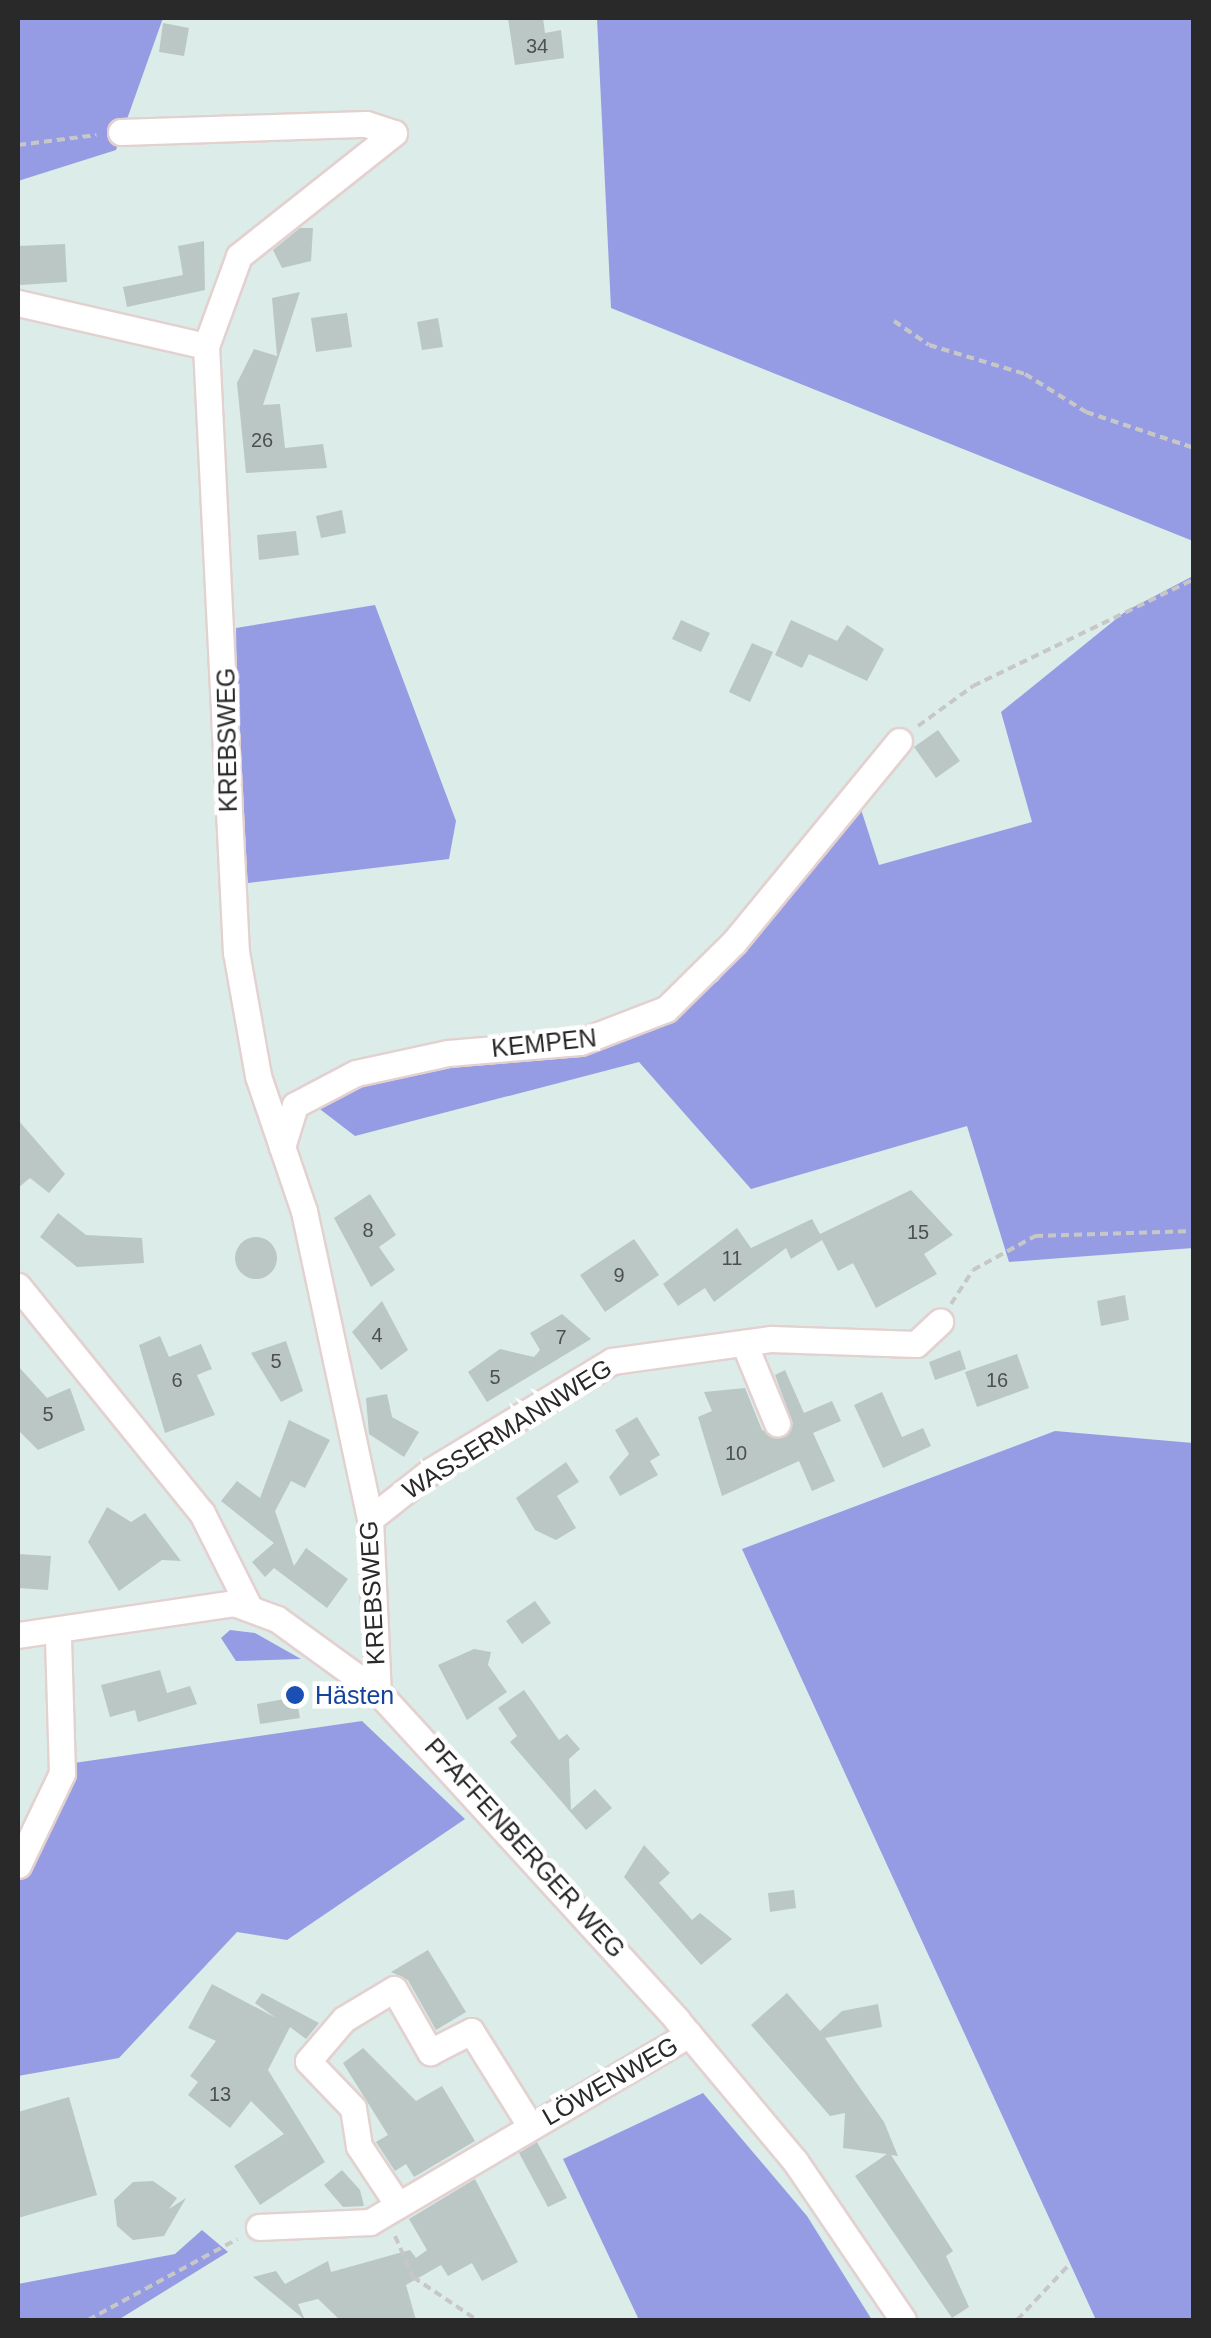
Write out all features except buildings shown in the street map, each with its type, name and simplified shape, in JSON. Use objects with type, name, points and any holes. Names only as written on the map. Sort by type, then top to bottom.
[{"type":"street","name":"KREBSWEG","points":[[121,132],[366,124],[394,132],[239,256],[206,346],[232,919],[258,1076],[282,1147],[370,1520],[378,1692]]},
{"type":"street","points":[[18,304],[206,346]]},
{"type":"street","name":"KEMPEN","points":[[282,1147],[295,1105],[356,1073],[448,1052],[580,1042],[666,1009],[734,942],[898,742]]},
{"type":"street","points":[[18,1286],[202,1513],[248,1605],[193,1604],[58,1634],[18,1635]]},
{"type":"street","name":"WASSERMANNWEG","points":[[370,1520],[432,1470],[612,1361],[744,1342],[916,1344],[940,1322]]},
{"type":"street","points":[[744,1342],[777,1422]]},
{"type":"street","name":"PFAFFENBERGER WEG","points":[[248,1605],[378,1692],[448,1759],[795,2161],[904,2320]]},
{"type":"street","points":[[18,1865],[62,1773],[58,1634]]},
{"type":"street","name":"LÖWENWEG","points":[[390,2210],[358,2146],[353,2108],[308,2062],[344,2019],[394,1988],[430,2052],[471,2031],[531,2126]]},
{"type":"street","name":"LÖWENWEG","points":[[259,2228],[345,2228],[390,2210],[689,2034]]},
{"type":"path","points":[[18,145],[121,132]]},
{"type":"path","points":[[894,321],[930,345],[1025,374],[1086,412],[1194,448]]},
{"type":"path","points":[[898,742],[974,686],[1194,579]]},
{"type":"path","points":[[940,1322],[973,1270],[1019,1241],[1194,1232]]},
{"type":"path","points":[[390,2210],[413,2278],[477,2320]]},
{"type":"path","points":[[88,2320],[259,2228]]},
{"type":"path","points":[[1017,2320],[1067,2267]]},
{"type":"shaded area","points":[[18,18],[163,18],[116,150],[18,181]]},
{"type":"shaded area","points":[[597,18],[1193,18],[1193,541],[611,308]]},
{"type":"shaded area","points":[[1193,576],[1193,1248],[1009,1262],[967,1126],[751,1189],[639,1062],[355,1136],[312,1103],[354,1083],[478,1056],[595,1050],[644,1031],[718,981],[857,797],[879,865],[1032,822],[1001,712],[1126,611]]},
{"type":"shaded area","points":[[375,605],[456,821],[449,859],[240,884],[236,628]]},
{"type":"shaded area","points":[[1055,1431],[1193,1443],[1193,2320],[1096,2320],[742,1549]]},
{"type":"shaded area","points":[[230,1630],[255,1633],[301,1659],[236,1661],[221,1638]]},
{"type":"shaded area","points":[[362,1721],[465,1819],[287,1940],[237,1932],[119,2058],[18,2076],[18,1870],[48,1835],[74,1763]]},
{"type":"shaded area","points":[[703,2093],[807,2216],[872,2320],[639,2320],[563,2159]]},
{"type":"shaded area","points":[[202,2230],[228,2252],[118,2320],[18,2320],[18,2284],[175,2254]]},
{"type":"place","name":"Hästen","points":[[295,1695]]}]
